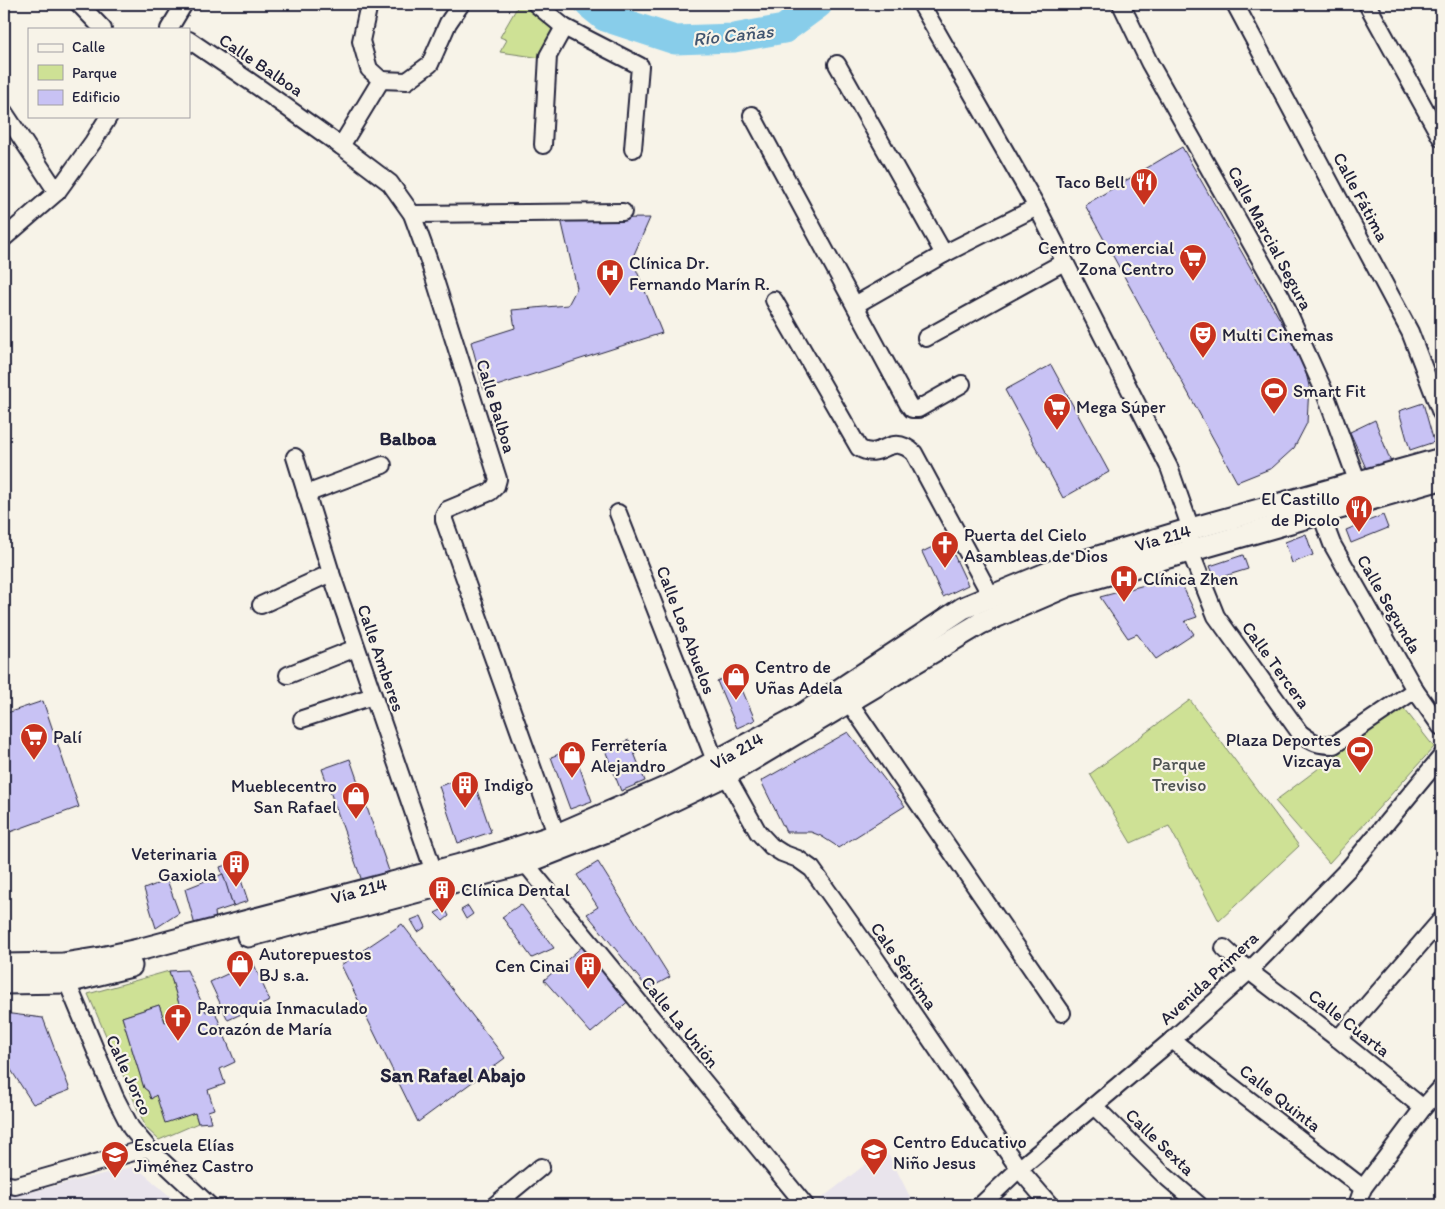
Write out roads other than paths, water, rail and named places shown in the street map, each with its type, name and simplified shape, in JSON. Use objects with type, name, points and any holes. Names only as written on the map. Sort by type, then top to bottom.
[{"type":"main road","name":"Vía 214","points":[[4,983],[65,973],[308,921],[525,863],[559,842],[670,786],[721,769],[850,702],[981,623],[1067,586],[1190,551],[1317,505],[1361,492],[1441,459]]},
{"type":"main road","name":"Vía 214","points":[[1361,492],[1441,479]]},
{"type":"main road","name":"Vía 214","points":[[721,769],[963,608],[1058,569],[1191,529],[1317,505]]},
{"type":"main road","name":"Vía 214","points":[[4,965],[65,973],[101,958],[138,950],[434,872],[559,842]]},
{"type":"street","points":[[79,4],[102,28]]},
{"type":"street","points":[[170,28],[184,4]]},
{"type":"street","points":[[369,4],[361,41],[369,69],[381,80],[407,81],[430,64],[448,23],[461,4]]},
{"type":"street","points":[[536,4],[564,27],[640,66],[633,149]]},
{"type":"street","points":[[921,4],[1037,207],[1169,468],[1191,529],[1190,551]]},
{"type":"street","name":"Calle Marcial Segura","points":[[1121,4],[1149,62],[1282,298],[1325,393],[1361,492]]},
{"type":"street","name":"Calle Fátima","points":[[1235,4],[1410,332],[1441,413]]},
{"type":"street","points":[[1367,4],[1441,138]]},
{"type":"street","points":[[543,145],[548,56],[564,27]]},
{"type":"street","name":"Calle Balboa","points":[[190,41],[261,89],[390,183],[412,214],[428,258],[498,479],[496,486],[490,492],[447,510],[444,520],[559,842]]},
{"type":"street","points":[[837,64],[944,254]]},
{"type":"street","points":[[341,146],[381,80]]},
{"type":"street","points":[[4,112],[57,192]]},
{"type":"street","points":[[752,115],[908,404],[912,409],[918,409],[962,384]]},
{"type":"street","points":[[4,238],[57,192],[108,118]]},
{"type":"street","points":[[855,305],[944,254],[1037,207]]},
{"type":"street","points":[[412,214],[623,212]]},
{"type":"street","points":[[926,338],[1064,262]]},
{"type":"street","points":[[774,300],[859,448],[872,452],[896,444],[906,446],[914,452],[992,596]]},
{"type":"street","name":"Calle Amberes","points":[[295,457],[356,648],[434,872]]},
{"type":"street","points":[[306,494],[383,464]]},
{"type":"street","name":"Calle Segunda","points":[[1317,505],[1332,544],[1416,690],[1441,727]]},
{"type":"street","name":"Calle Los Abuelos","points":[[618,512],[721,769]]},
{"type":"street","name":"Calle Tercera","points":[[1190,551],[1216,616],[1300,734],[1311,742],[1321,745],[1334,744],[1416,690]]},
{"type":"street","points":[[261,605],[331,573]]},
{"type":"street","points":[[288,675],[356,648]]},
{"type":"street","points":[[302,718],[373,696]]},
{"type":"street","points":[[850,702],[1062,1014]]},
{"type":"street","name":"Avenida Primera","points":[[981,1205],[1249,971],[1349,868],[1441,757]]},
{"type":"street","name":"Cale Séptima","points":[[721,769],[758,832],[771,846],[782,853],[798,859],[812,869],[1019,1170],[1050,1205]]},
{"type":"street","name":"Calle La Unión","points":[[525,863],[805,1205]]},
{"type":"street","points":[[1338,1039],[1441,920]]},
{"type":"street","name":"Calle Cuarta","points":[[1224,948],[1249,971],[1338,1039],[1423,1108]]},
{"type":"street","name":"Calle Jorco","points":[[65,973],[115,1097],[131,1128],[148,1148],[209,1205]]},
{"type":"street","name":"Calle Quinta","points":[[1172,1040],[1363,1188]]},
{"type":"street","points":[[1357,1205],[1363,1188],[1423,1108],[1441,1088]]},
{"type":"street","name":"Calle Sexta","points":[[1094,1106],[1164,1175],[1199,1205]]},
{"type":"street","points":[[4,1184],[15,1186],[148,1148]]},
{"type":"street","points":[[495,1205],[541,1167]]},
{"type":"waterway","name":"Río Cañas","points":[[589,4],[605,17],[675,40],[734,38],[784,29],[818,4]]},
{"type":"place","name":"Taco Bell","points":[[1144,206]]},
{"type":"place","name":"Centro Comercial Zona Centro","points":[[1193,282]]},
{"type":"place","name":"Clínica Dr. Fernando Marín R.","points":[[610,297]]},
{"type":"place","name":"Multi Cinemas","points":[[1203,359]]},
{"type":"place","name":"Smart Fit","points":[[1274,415]]},
{"type":"place","name":"Mega Súper","points":[[1057,431]]},
{"type":"place","name":"El Castillo de Picolo","points":[[1359,533]]},
{"type":"place","name":"Puerta del Cielo Asambleas de Dios","points":[[945,569]]},
{"type":"place","name":"Clínica Zhen","points":[[1124,603]]},
{"type":"place","name":"Centro de Uñas Adela","points":[[736,701]]},
{"type":"place","name":"Palí","points":[[34,761]]},
{"type":"place","name":"Plaza Deportes Vizcaya","points":[[1360,774]]},
{"type":"place","name":"Ferretería Alejandro","points":[[572,779]]},
{"type":"place","name":"Indigo","points":[[465,809]]},
{"type":"place","name":"Mueblecentro San Rafael","points":[[356,820]]},
{"type":"place","name":"Veterinaria Gaxiola","points":[[236,888]]},
{"type":"place","name":"Clínica Dental","points":[[442,914]]},
{"type":"place","name":"Autorepuestos BJ s.a.","points":[[240,988]]},
{"type":"place","name":"Cen Cinai","points":[[588,990]]},
{"type":"place","name":"Parroquia Inmaculado Corazón de María","points":[[178,1042]]},
{"type":"place","name":"Centro Educativo Niño Jesus","points":[[874,1176]]},
{"type":"place","name":"Escuela Elías Jiménez Castro","points":[[115,1179]]},
{"type":"district","name":"Balboa","points":[[408,438]]},
{"type":"district","name":"San Rafael Abajo","points":[[453,1075]]},
{"type":"park label","name":"Parque Treviso","points":[[1179,774]]}]
